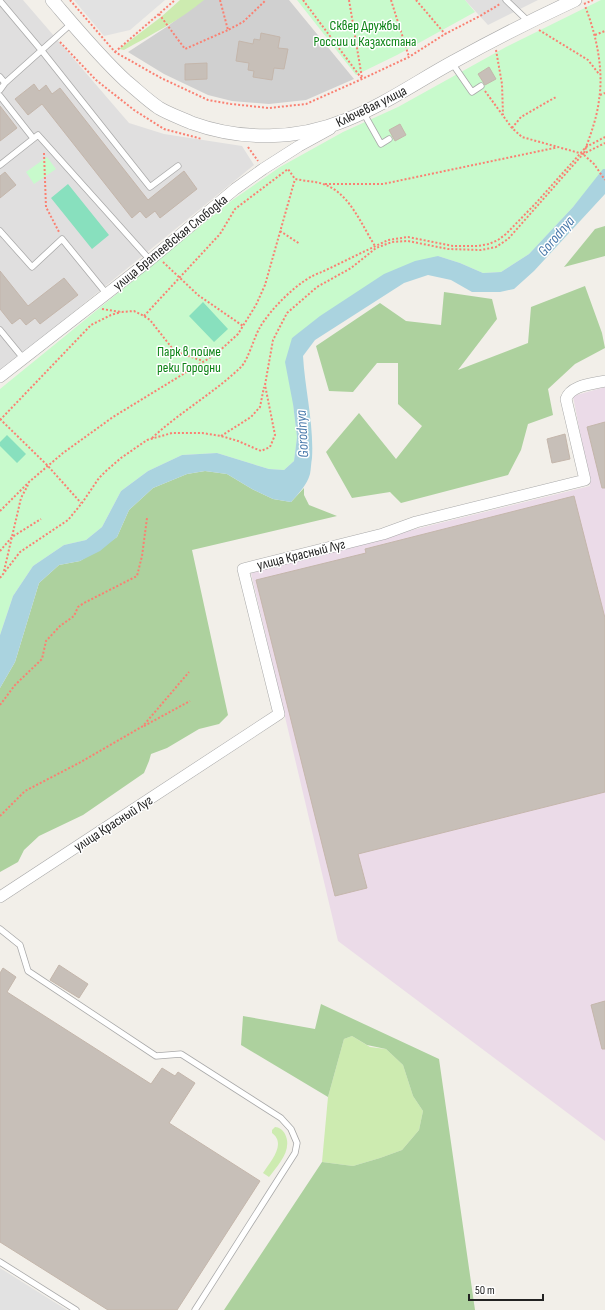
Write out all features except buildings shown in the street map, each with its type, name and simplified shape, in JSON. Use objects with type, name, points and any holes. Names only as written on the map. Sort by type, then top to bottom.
[{"type":"street","name":"Ключевая улица","points":[[52,0],[101,57],[149,101],[172,115],[203,127],[232,134],[262,137],[303,132],[329,126],[348,119],[452,63],[580,2]]},
{"type":"street","name":"улица Братеевская Слободка","points":[[0,377],[153,257],[235,189],[299,146],[348,119]]},
{"type":"street","name":"улица Красный Луг","points":[[0,897],[279,714],[243,569],[383,534],[416,522],[585,480],[566,399],[575,388],[605,381]]},
{"type":"lane","points":[[506,0],[532,24]]},
{"type":"lane","points":[[0,1],[42,51],[150,188],[178,166]]},
{"type":"lane","points":[[0,90],[5,83],[72,23]]},
{"type":"lane","points":[[452,63],[472,92],[481,86]]},
{"type":"lane","points":[[0,77],[5,83]]},
{"type":"lane","points":[[0,96],[33,138]]},
{"type":"lane","points":[[363,112],[381,144],[389,139]]},
{"type":"lane","points":[[0,165],[38,135],[153,257]]},
{"type":"lane","points":[[0,231],[32,267],[62,239],[106,293]]},
{"type":"lane","points":[[0,330],[23,358]]},
{"type":"lane","points":[[0,929],[20,945],[28,971],[156,1056],[181,1054],[281,1118],[291,1129],[297,1143],[295,1153],[195,1310]]},
{"type":"lane","points":[[0,1262],[76,1310]]},
{"type":"path","points":[[70,0],[115,52],[161,78],[208,100],[269,108],[306,104],[362,80],[408,57],[445,34],[500,4]]},
{"type":"path","points":[[115,52],[175,0]]},
{"type":"path","points":[[220,0],[228,30]]},
{"type":"path","points":[[159,14],[185,49],[243,22],[266,0]]},
{"type":"path","points":[[303,0],[362,80]]},
{"type":"path","points":[[349,0],[362,80]]},
{"type":"path","points":[[391,0],[408,57]]},
{"type":"path","points":[[416,0],[445,34]]},
{"type":"path","points":[[221,436],[251,416],[260,407],[273,340],[287,312],[317,287],[350,268],[375,247],[392,242],[408,241],[448,249],[481,250],[496,247],[508,239],[583,154],[596,117],[600,95],[600,76],[595,35],[580,2]]},
{"type":"path","points":[[532,24],[588,60],[600,76]]},
{"type":"path","points":[[595,35],[605,31]]},
{"type":"path","points":[[496,46],[502,84],[503,115]]},
{"type":"path","points":[[481,86],[512,128],[522,137],[559,146],[583,154],[594,164],[605,180]]},
{"type":"path","points":[[600,95],[605,93]]},
{"type":"path","points":[[512,128],[521,117],[556,97]]},
{"type":"path","points":[[3,572],[20,552],[68,520],[106,470],[126,454],[151,438],[169,422],[232,375],[242,365],[260,327],[273,310],[298,284],[312,275],[322,272],[388,240],[400,237],[408,237],[453,246],[478,246],[489,244],[498,240],[506,234],[536,203],[586,147],[605,137]]},
{"type":"path","points":[[44,142],[46,207],[62,239]]},
{"type":"path","points":[[583,154],[605,143]]},
{"type":"path","points":[[144,316],[220,234],[235,209],[288,169],[295,179],[324,184],[383,184],[559,146]]},
{"type":"path","points":[[0,511],[29,482],[63,453],[113,417],[216,354],[238,334],[256,305],[265,285],[295,179]]},
{"type":"path","points":[[324,184],[341,194],[351,207],[375,247]]},
{"type":"path","points":[[280,231],[300,244]]},
{"type":"path","points":[[153,257],[180,278],[198,295],[243,326]]},
{"type":"path","points":[[95,308],[121,312]]},
{"type":"path","points":[[82,503],[48,466],[0,419],[91,325],[111,315],[121,312],[134,311],[144,316],[150,320],[172,348],[177,352],[203,361]]},
{"type":"path","points":[[151,438],[172,433],[202,433],[238,441],[261,452],[270,447],[275,435],[265,385]]},
{"type":"path","points":[[0,578],[3,572],[22,498],[29,482]]},
{"type":"path","points":[[0,705],[16,685],[42,659],[46,641],[60,626],[74,616],[78,607],[137,576],[142,556],[147,518]]},
{"type":"path","points":[[0,551],[12,537],[41,519]]},
{"type":"path","points":[[143,726],[189,672]]},
{"type":"path","points":[[0,816],[25,791],[80,763],[143,726],[190,701]]},
{"type":"shaded area","points":[[0,0],[23,0],[129,123],[164,134],[242,146],[254,165],[0,372]]},
{"type":"shaded area","points":[[74,0],[165,0],[130,30],[104,36]]},
{"type":"shaded area","points":[[202,0],[289,0],[354,79],[306,100],[269,104],[232,101],[208,95],[164,74],[128,52],[168,26]]},
{"type":"shaded area","points":[[465,0],[538,0],[488,25]]},
{"type":"shaded area","points":[[605,387],[605,1141],[338,941],[251,573],[396,534],[590,486],[573,396]]},
{"type":"shaded area","points":[[0,1268],[67,1310],[0,1310]]},
{"type":"green space","points":[[180,0],[204,0],[175,21],[155,33],[124,50],[119,49],[161,17]]},
{"type":"green space","name":"Сквер Дружбы России и Казахстана","points":[[297,0],[465,0],[475,12],[397,55],[356,75]]},
{"type":"green space","name":"Парк в пойме реки Городни","points":[[601,0],[605,0],[605,169],[573,207],[529,254],[501,272],[483,273],[460,263],[438,256],[292,338],[293,404],[297,437],[294,461],[284,470],[269,469],[217,453],[182,455],[148,471],[121,491],[102,527],[86,540],[64,545],[33,566],[13,596],[0,635],[0,389],[231,201],[280,167],[343,132],[398,107],[506,47]]},
{"type":"green space","points":[[47,157],[56,169],[34,184],[26,172]]},
{"type":"green space","points":[[68,184],[109,235],[92,249],[51,198]]},
{"type":"green space","points":[[605,226],[605,256],[564,267],[595,229]]},
{"type":"green space","points":[[585,286],[602,333],[605,348],[575,364],[548,389],[553,415],[528,424],[521,450],[508,475],[401,503],[390,492],[352,498],[326,452],[359,413],[396,459],[422,426],[398,404],[398,363],[377,363],[353,392],[329,391],[316,346],[380,303],[406,321],[441,325],[444,292],[492,299],[497,319],[458,370],[528,343],[531,307]]},
{"type":"green space","points":[[203,302],[228,329],[214,342],[189,316]]},
{"type":"green space","points":[[7,435],[26,454],[17,463],[0,446],[0,442]]},
{"type":"green space","points":[[205,471],[227,474],[252,489],[273,499],[291,502],[304,488],[304,495],[309,505],[337,516],[192,550],[228,715],[219,724],[199,729],[167,748],[151,754],[144,773],[83,815],[39,836],[24,850],[18,862],[0,872],[0,688],[15,662],[39,583],[59,565],[80,561],[117,537],[129,510],[153,488],[187,474]]},
{"type":"green space","points":[[321,1004],[439,1059],[475,1310],[224,1310],[322,1162],[353,1166],[380,1158],[402,1150],[419,1130],[423,1111],[413,1096],[403,1065],[386,1049],[367,1045],[352,1036],[344,1039],[328,1097],[241,1045],[243,1016],[315,1029]]},
{"type":"green space","points":[[352,1036],[370,1047],[386,1049],[403,1065],[413,1096],[423,1111],[419,1130],[402,1150],[353,1166],[322,1162],[328,1097],[344,1039]]},
{"type":"green space","points":[[275,1127],[282,1130],[284,1133],[287,1140],[287,1146],[283,1157],[269,1177],[263,1173],[278,1148],[276,1137],[272,1133],[272,1130]]},
{"type":"water","name":"Gorodnya","points":[[603,169],[605,169],[605,194],[534,271],[514,289],[500,292],[472,292],[451,280],[428,275],[404,283],[315,340],[303,356],[312,432],[312,458],[310,472],[309,478],[305,485],[291,502],[273,499],[252,489],[227,474],[205,471],[187,474],[153,488],[129,510],[117,537],[100,551],[80,561],[59,565],[39,583],[15,662],[0,688],[0,635],[13,596],[33,566],[64,545],[86,540],[102,527],[121,491],[148,471],[182,455],[217,453],[269,469],[284,470],[294,461],[297,437],[293,404],[285,362],[292,338],[320,316],[384,274],[415,261],[438,256],[460,263],[483,273],[501,272],[529,254],[573,207]]}]
